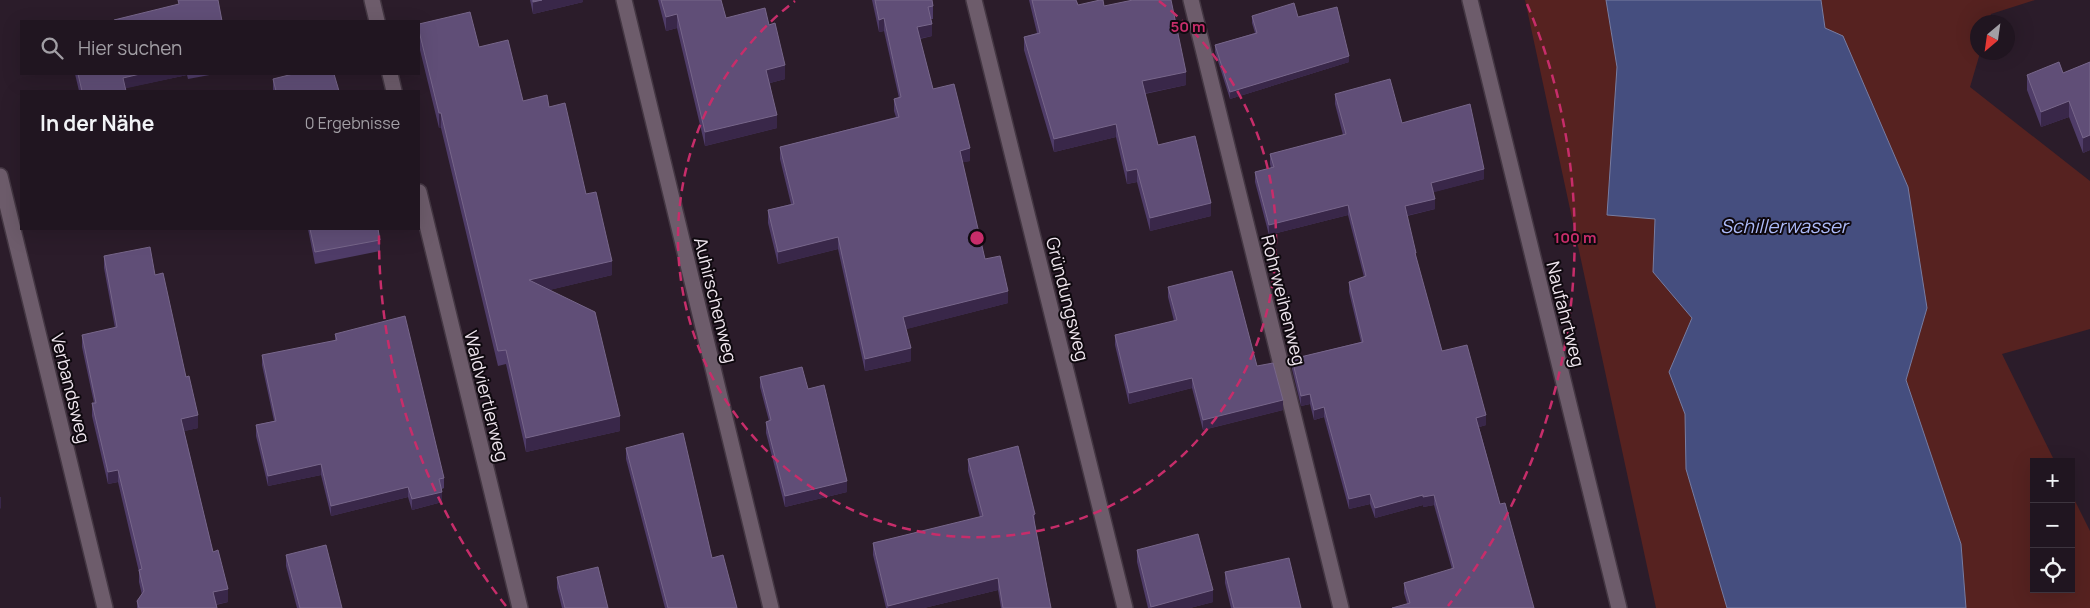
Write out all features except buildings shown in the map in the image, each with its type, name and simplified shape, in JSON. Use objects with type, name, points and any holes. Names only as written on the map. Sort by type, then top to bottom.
[{"type":"street","points":[[372,0],[377,20]]},
{"type":"street","name":"Auhirschenweg","points":[[624,0],[771,608]]},
{"type":"street","name":"Gründungsweg","points":[[974,0],[1124,608]]},
{"type":"street","name":"Rohrweihenweg","points":[[1191,0],[1340,608]]},
{"type":"street","name":"Naufahrtweg","points":[[1470,0],[1619,608]]},
{"type":"street","points":[[390,75],[394,90]]},
{"type":"street","name":"Verbandsweg","points":[[0,176],[105,608]]},
{"type":"street","name":"Waldviertlerweg","points":[[420,196],[520,608]]},
{"type":"shaded area","points":[[1525,0],[1606,0],[1617,67],[1607,215],[1655,219],[1653,272],[1692,318],[1669,372],[1685,414],[1686,469],[1727,608],[1656,608]]},
{"type":"shaded area","points":[[1821,0],[2035,0],[1991,15],[1970,15],[1970,60],[1978,60],[1970,87],[2090,181],[2090,329],[2002,354],[2053,458],[2030,458],[2030,593],[2075,593],[2075,501],[2090,531],[2090,608],[1966,608],[1961,544],[1906,380],[1927,308],[1825,29]]},
{"type":"water","name":"Schillerwasser","points":[[1606,0],[1821,0],[1825,28],[1843,36],[1908,187],[1927,308],[1906,380],[1961,544],[1966,608],[1727,608],[1686,469],[1685,414],[1669,372],[1692,318],[1653,272],[1655,219],[1607,215],[1617,67]]}]
